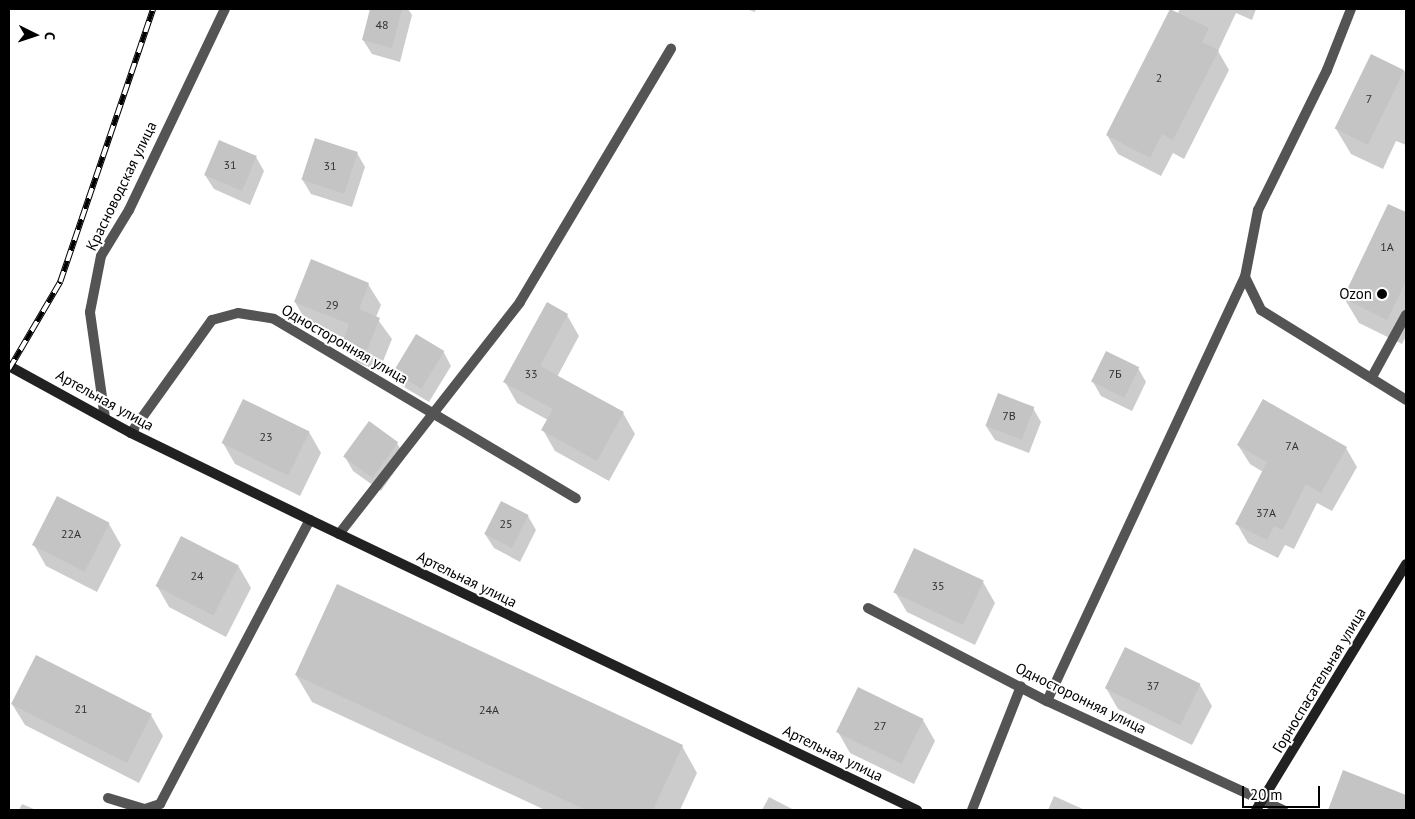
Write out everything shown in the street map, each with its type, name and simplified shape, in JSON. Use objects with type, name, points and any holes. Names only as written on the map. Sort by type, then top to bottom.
[{"type":"main road","name":"Артельная улица","points":[[9,366],[131,433],[917,810]]},
{"type":"main road","name":"Горноспасательная улица","points":[[1256,810],[1406,564]]},
{"type":"street","name":"Красноводская улица","points":[[105,418],[90,312],[101,256],[129,210],[225,9]]},
{"type":"street","points":[[1047,701],[1245,277],[1258,210],[1327,70],[1351,9]]},
{"type":"street","points":[[339,534],[430,411],[520,302],[671,49]]},
{"type":"street","points":[[1245,277],[1261,310],[1406,400]]},
{"type":"street","name":"Односторонняя улица","points":[[131,433],[212,320],[238,313],[274,320],[576,498]]},
{"type":"street","points":[[1372,378],[1406,315]]},
{"type":"street","points":[[108,798],[145,809],[160,804],[310,520]]},
{"type":"street","name":"Односторонняя улица","points":[[868,608],[1047,701],[1282,810]]},
{"type":"street","points":[[972,810],[1021,686]]},
{"type":"building","points":[[370,9],[402,9],[392,48],[362,40]]},
{"type":"building","points":[[1170,9],[1209,28],[1202,42],[1219,50],[1173,140],[1162,134],[1150,158],[1106,135]]},
{"type":"building","points":[[1371,54],[1404,70],[1368,145],[1335,129]]},
{"type":"building","points":[[315,138],[358,152],[344,194],[301,180]]},
{"type":"building","points":[[219,140],[257,156],[242,191],[204,175]]},
{"type":"building","points":[[1388,204],[1406,212],[1406,281],[1387,320],[1343,298]]},
{"type":"building","points":[[311,259],[369,283],[359,309],[380,318],[367,350],[343,341],[349,324],[294,302]]},
{"type":"building","points":[[547,302],[568,314],[540,366],[624,412],[597,461],[541,430],[553,409],[503,382]]},
{"type":"building","points":[[416,334],[444,351],[422,389],[393,372]]},
{"type":"building","points":[[1106,351],[1139,367],[1124,398],[1091,382]]},
{"type":"building","points":[[998,393],[1034,407],[1022,440],[985,426]]},
{"type":"building","points":[[243,399],[310,431],[288,475],[222,443]]},
{"type":"building","points":[[1263,399],[1347,447],[1321,493],[1306,484],[1283,530],[1274,526],[1267,540],[1235,524],[1267,462],[1237,445]]},
{"type":"building","points":[[369,421],[398,442],[372,478],[343,457]]},
{"type":"building","points":[[57,496],[110,523],[85,572],[32,545]]},
{"type":"building","points":[[501,501],[529,515],[512,548],[484,534]]},
{"type":"building","points":[[181,536],[239,566],[213,615],[156,586]]},
{"type":"building","points":[[914,548],[984,581],[963,625],[893,592]]},
{"type":"building","points":[[337,584],[683,745],[653,810],[586,810],[295,675]]},
{"type":"building","points":[[1125,647],[1200,684],[1180,725],[1105,688]]},
{"type":"building","points":[[36,655],[152,714],[127,763],[11,704]]},
{"type":"building","points":[[858,687],[924,719],[902,764],[836,732]]},
{"type":"building","points":[[1343,770],[1406,795],[1406,810],[1328,810]]},
{"type":"railway","points":[[9,369],[60,282],[153,9]]},
{"type":"place","name":"Ozon","points":[[1382,294]]}]
